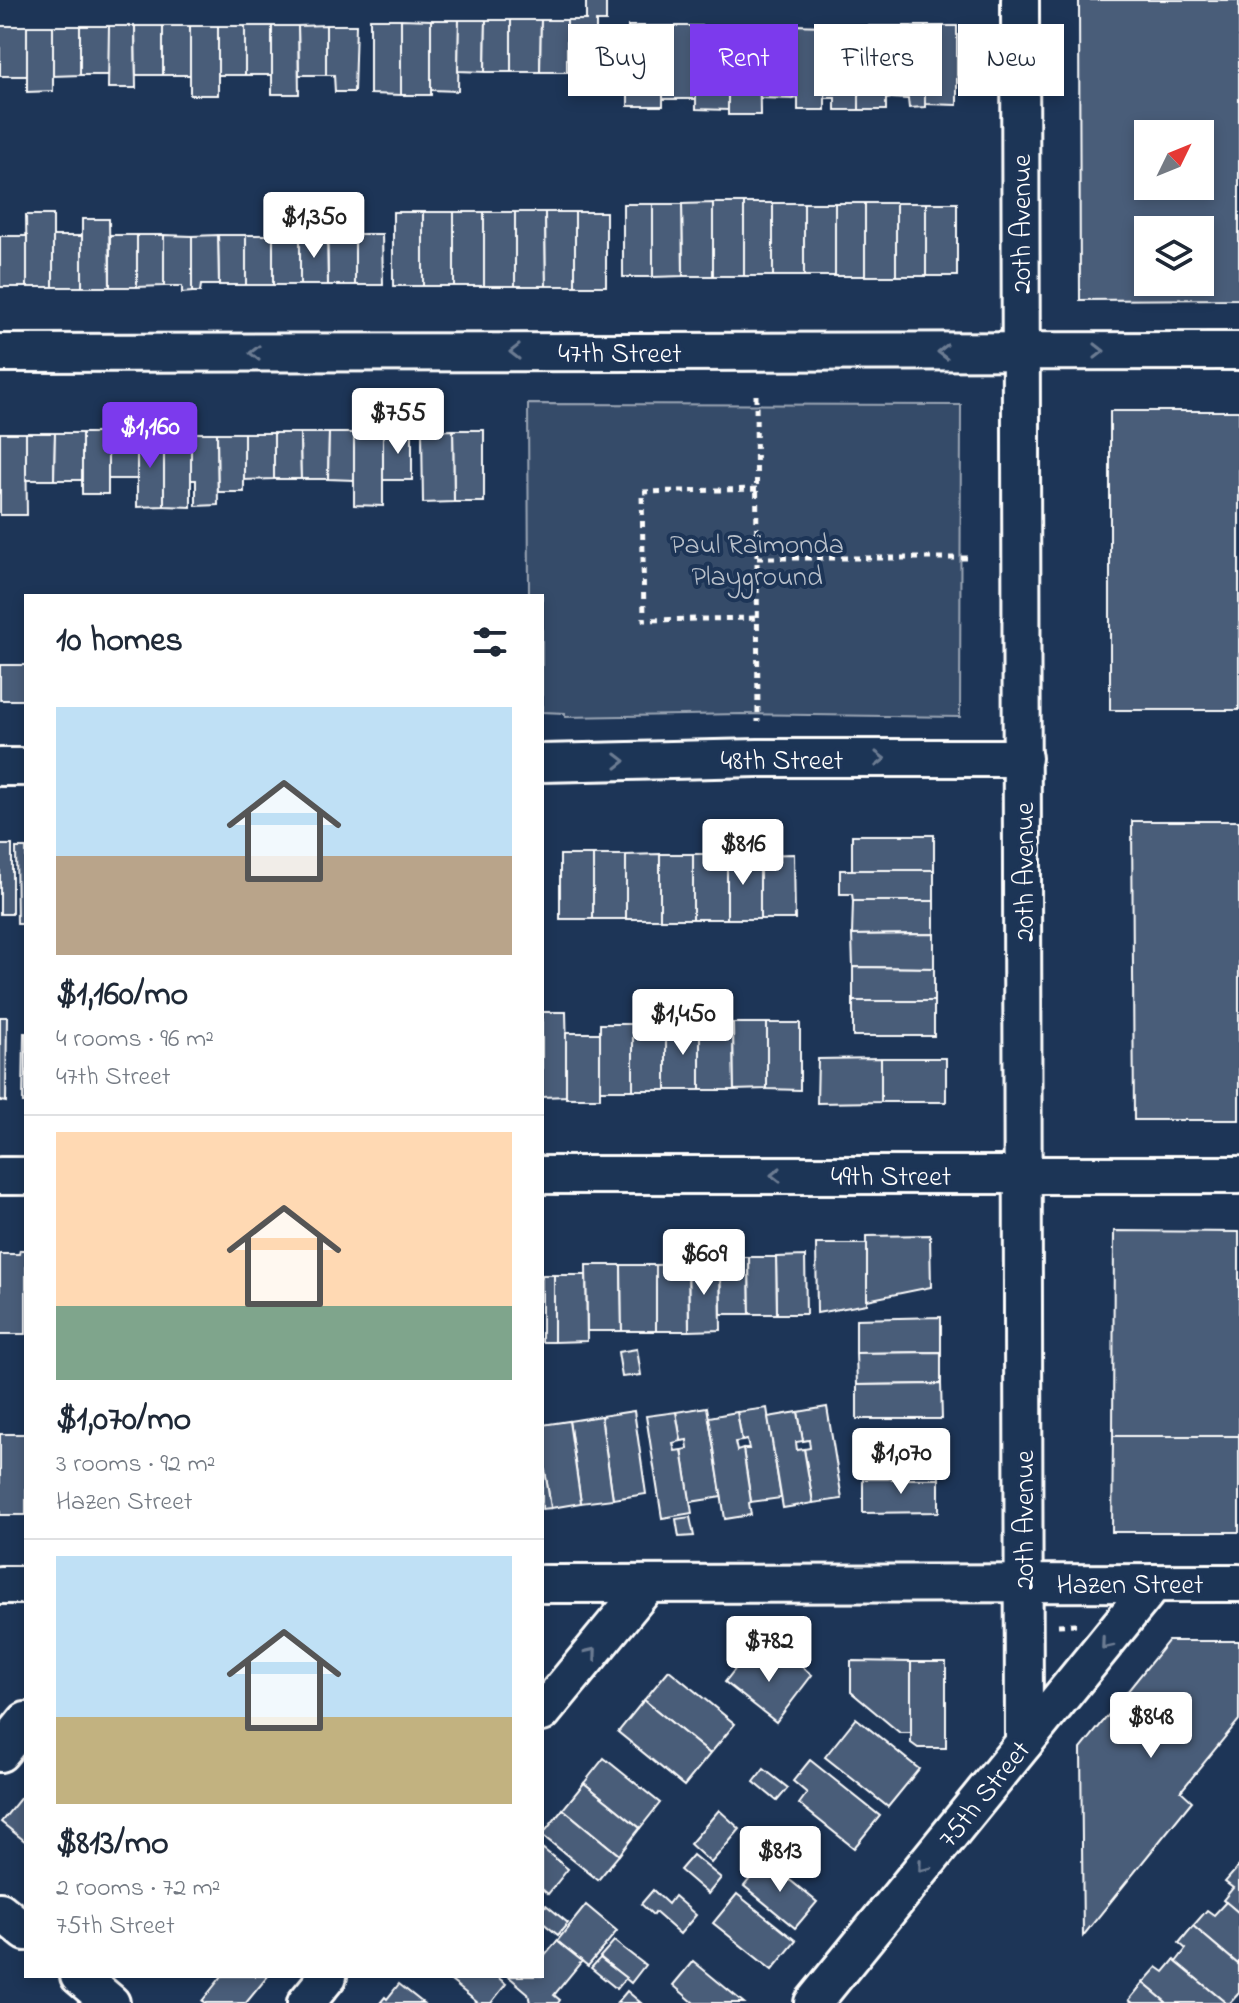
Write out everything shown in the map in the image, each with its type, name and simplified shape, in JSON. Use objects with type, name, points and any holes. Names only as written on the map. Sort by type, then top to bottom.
[{"type":"street","name":"20th Avenue","points":[[1020,0],[1024,1743]]},
{"type":"street","name":"47th Street","points":[[0,353],[1239,351]]},
{"type":"street","name":"48th Street","points":[[544,763],[758,758],[1023,758]]},
{"type":"street","points":[[0,767],[24,767]]},
{"type":"street","name":"49th Street","points":[[544,1175],[1239,1175]]},
{"type":"street","points":[[0,1176],[24,1176]]},
{"type":"street","name":"75th Street","points":[[813,2003],[1154,1583]]},
{"type":"street","name":"Hazen Street","points":[[544,1584],[1239,1583]]},
{"type":"street","points":[[544,1711],[648,1584]]},
{"type":"street","points":[[0,1585],[24,1585]]},
{"type":"street","points":[[0,1753],[24,1723]]},
{"type":"street","points":[[0,1911],[24,1930]]},
{"type":"street","points":[[81,1978],[111,2003]]},
{"type":"street","points":[[306,2003],[326,1978]]},
{"type":"path","points":[[756,395],[758,722]]},
{"type":"path","points":[[757,489],[642,492],[644,620],[757,618]]},
{"type":"path","points":[[757,558],[970,558]]},
{"type":"green space","name":"Paul Raimonda Playground","points":[[528,404],[961,405],[960,717],[742,714],[565,717],[565,713],[544,712],[544,594],[529,594]]},
{"type":"building","points":[[586,0],[606,0],[606,21],[568,24],[567,72],[567,20],[586,20]]},
{"type":"building","points":[[1079,0],[1239,0],[1239,299],[1080,300]]},
{"type":"building","points":[[370,19],[401,19],[401,95],[370,94]]},
{"type":"building","points":[[401,19],[431,20],[431,95],[401,95]]},
{"type":"building","points":[[431,20],[459,20],[458,91],[431,90]]},
{"type":"building","points":[[459,20],[486,20],[485,72],[458,71]]},
{"type":"building","points":[[486,20],[511,20],[511,72],[485,72]]},
{"type":"building","points":[[511,20],[541,20],[540,72],[511,72]]},
{"type":"building","points":[[541,20],[567,20],[567,72],[540,72]]},
{"type":"building","points":[[326,25],[356,25],[354,92],[335,92],[334,75],[326,75]]},
{"type":"building","points":[[326,25],[326,75],[299,75],[298,26]]},
{"type":"building","points":[[798,25],[814,26],[814,96],[825,96],[825,110],[798,110],[798,98],[793,99],[793,96],[798,96]]},
{"type":"building","points":[[0,26],[27,26],[27,76],[0,76]]},
{"type":"building","points":[[27,26],[53,26],[53,91],[27,92]]},
{"type":"building","points":[[53,26],[80,26],[80,75],[53,76]]},
{"type":"building","points":[[80,26],[109,26],[109,75],[80,75]]},
{"type":"building","points":[[109,26],[135,26],[136,88],[108,88]]},
{"type":"building","points":[[135,26],[163,26],[163,75],[136,75]]},
{"type":"building","points":[[163,26],[190,26],[190,75],[163,75]]},
{"type":"building","points":[[190,26],[218,26],[218,95],[190,95]]},
{"type":"building","points":[[218,26],[245,26],[245,75],[218,75]]},
{"type":"building","points":[[245,26],[272,26],[272,75],[245,75]]},
{"type":"building","points":[[272,26],[298,26],[299,94],[272,94]]},
{"type":"building","points":[[674,26],[690,26],[690,96],[696,96],[696,99],[663,99],[663,96],[674,96]]},
{"type":"building","points":[[942,26],[957,26],[957,105],[925,104],[925,96],[942,96]]},
{"type":"building","points":[[628,96],[663,96],[663,106],[628,106]]},
{"type":"building","points":[[696,96],[728,96],[728,110],[696,109]]},
{"type":"building","points":[[728,96],[760,96],[760,115],[728,115]]},
{"type":"building","points":[[759,96],[793,96],[793,99]]},
{"type":"building","points":[[859,96],[859,110],[835,110],[835,98],[825,98]]},
{"type":"building","points":[[859,96],[892,96],[886,99],[886,110],[859,110]]},
{"type":"building","points":[[925,96],[925,107],[909,108],[908,99],[892,98]]},
{"type":"building","points":[[327,198],[355,198],[355,285],[328,285]]},
{"type":"building","points":[[713,203],[744,203],[744,276],[713,276]]},
{"type":"building","points":[[713,203],[713,276],[683,276],[682,204]]},
{"type":"building","points":[[744,203],[773,203],[773,276],[744,276]]},
{"type":"building","points":[[773,203],[804,203],[804,276],[773,276]]},
{"type":"building","points":[[804,203],[835,203],[835,276],[804,276]]},
{"type":"building","points":[[835,203],[865,203],[865,276],[835,276]]},
{"type":"building","points":[[865,203],[896,203],[896,276],[865,276]]},
{"type":"building","points":[[896,203],[926,203],[926,276],[896,276]]},
{"type":"building","points":[[926,203],[957,203],[957,276],[926,276]]},
{"type":"building","points":[[623,204],[653,204],[653,277],[623,277]]},
{"type":"building","points":[[653,204],[682,204],[683,276],[653,277]]},
{"type":"building","points":[[393,212],[423,212],[423,286],[393,286]]},
{"type":"building","points":[[423,212],[454,212],[454,286],[423,286]]},
{"type":"building","points":[[454,212],[484,212],[484,286],[454,286]]},
{"type":"building","points":[[484,212],[515,212],[515,286],[484,286]]},
{"type":"building","points":[[515,212],[545,212],[546,286],[515,286]]},
{"type":"building","points":[[545,212],[575,212],[575,286],[546,286]]},
{"type":"building","points":[[575,212],[606,212],[606,286],[575,286]]},
{"type":"building","points":[[26,215],[53,215],[53,287],[27,287]]},
{"type":"building","points":[[82,219],[109,219],[110,287],[82,287]]},
{"type":"building","points":[[355,234],[382,234],[383,285],[355,285]]},
{"type":"building","points":[[110,235],[137,235],[137,287],[110,287]]},
{"type":"building","points":[[137,235],[164,235],[164,286],[137,287]]},
{"type":"building","points":[[164,235],[192,236],[192,292],[182,293],[182,286],[164,286]]},
{"type":"building","points":[[218,235],[246,235],[246,285],[219,285]]},
{"type":"building","points":[[218,235],[219,285],[201,285],[200,292],[192,292],[192,236]]},
{"type":"building","points":[[246,235],[273,235],[273,285],[246,285]]},
{"type":"building","points":[[273,235],[300,235],[300,285],[273,285]]},
{"type":"building","points":[[300,235],[327,235],[328,285],[300,285]]},
{"type":"building","points":[[0,236],[27,236],[27,287],[0,287]]},
{"type":"building","points":[[53,236],[82,236],[82,287],[53,287]]},
{"type":"building","points":[[1110,411],[1239,411],[1239,710],[1110,710]]},
{"type":"building","points":[[453,430],[484,430],[484,502],[454,502]]},
{"type":"building","points":[[453,430],[454,502],[423,503],[422,431]]},
{"type":"building","points":[[0,433],[26,433],[27,515],[0,515]]},
{"type":"building","points":[[26,433],[55,433],[54,480],[26,480]]},
{"type":"building","points":[[55,433],[82,433],[83,480],[54,480]]},
{"type":"building","points":[[82,433],[108,433],[108,494],[82,494]]},
{"type":"building","points":[[108,433],[137,433],[137,479],[108,479]]},
{"type":"building","points":[[137,433],[164,433],[164,506],[137,507]]},
{"type":"building","points":[[164,433],[191,433],[191,507],[164,506]]},
{"type":"building","points":[[191,433],[217,433],[218,505],[196,506],[196,480],[191,480]]},
{"type":"building","points":[[217,433],[244,433],[244,492],[218,492]]},
{"type":"building","points":[[244,433],[274,433],[274,479],[244,480]]},
{"type":"building","points":[[274,433],[300,433],[301,479],[274,479]]},
{"type":"building","points":[[300,433],[329,433],[328,479],[301,479]]},
{"type":"building","points":[[329,433],[354,433],[354,480],[328,479]]},
{"type":"building","points":[[354,433],[383,433],[383,506],[354,505]]},
{"type":"building","points":[[383,433],[412,433],[412,480],[383,480]]},
{"type":"building","points":[[0,665],[24,665],[24,700],[0,700]]},
{"type":"building","points":[[1132,821],[1239,821],[1239,1120],[1134,1120]]},
{"type":"building","points":[[852,835],[934,835],[934,870],[852,870]]},
{"type":"building","points":[[0,845],[12,845],[12,914],[0,914]]},
{"type":"building","points":[[16,848],[24,848],[24,924],[17,924]]},
{"type":"building","points":[[660,854],[693,854],[693,919],[660,919]]},
{"type":"building","points":[[660,854],[660,919],[626,919],[626,855]]},
{"type":"building","points":[[693,854],[727,854],[727,919],[693,919]]},
{"type":"building","points":[[727,854],[760,855],[760,919],[727,919]]},
{"type":"building","points":[[794,854],[795,919],[760,919],[760,855]]},
{"type":"building","points":[[560,855],[593,855],[593,919],[560,919]]},
{"type":"building","points":[[593,855],[626,855],[626,919],[593,919]]},
{"type":"building","points":[[840,870],[934,870],[934,901],[853,901],[852,894],[840,894]]},
{"type":"building","points":[[853,901],[934,901],[934,934],[852,935]]},
{"type":"building","points":[[934,934],[934,968],[853,967],[852,935]]},
{"type":"building","points":[[853,967],[934,968],[934,1001],[853,1001]]},
{"type":"building","points":[[853,1001],[934,1001],[934,1036],[853,1036]]},
{"type":"building","points":[[544,1012],[566,1012],[568,1096],[544,1097]]},
{"type":"building","points":[[0,1017],[7,1017],[6,1102],[0,1101]]},
{"type":"building","points":[[700,1023],[733,1023],[734,1090],[700,1090]]},
{"type":"building","points":[[700,1023],[700,1090],[666,1090],[666,1024]]},
{"type":"building","points":[[733,1023],[767,1023],[767,1089],[734,1090]]},
{"type":"building","points":[[767,1023],[800,1023],[800,1090],[767,1089]]},
{"type":"building","points":[[600,1024],[633,1024],[633,1090],[600,1090]]},
{"type":"building","points":[[633,1024],[666,1024],[666,1090],[633,1090]]},
{"type":"building","points":[[566,1033],[600,1033],[600,1098],[566,1098]]},
{"type":"building","points":[[881,1058],[881,1102],[817,1103],[818,1059]]},
{"type":"building","points":[[881,1058],[946,1058],[946,1102],[881,1102]]},
{"type":"building","points":[[1114,1231],[1239,1232],[1239,1436],[1113,1436]]},
{"type":"building","points":[[930,1235],[931,1287],[867,1300],[866,1236]]},
{"type":"building","points":[[816,1244],[867,1244],[867,1304],[817,1313]]},
{"type":"building","points":[[20,1250],[24,1250],[24,1334],[0,1334],[0,1254],[19,1254]]},
{"type":"building","points":[[805,1256],[806,1314],[777,1314],[776,1257]]},
{"type":"building","points":[[720,1257],[749,1257],[750,1314],[721,1314]]},
{"type":"building","points":[[749,1257],[776,1257],[777,1314],[750,1314]]},
{"type":"building","points":[[688,1264],[720,1264],[721,1330],[689,1331]]},
{"type":"building","points":[[688,1264],[689,1331],[656,1331],[656,1265]]},
{"type":"building","points":[[586,1265],[621,1265],[622,1331],[587,1331]]},
{"type":"building","points":[[621,1265],[656,1265],[656,1331],[622,1331]]},
{"type":"building","points":[[544,1275],[554,1275],[554,1342],[544,1342]]},
{"type":"building","points":[[554,1275],[586,1275],[587,1341],[554,1342]]},
{"type":"building","points":[[941,1317],[941,1352],[856,1353],[856,1319]]},
{"type":"building","points":[[637,1349],[641,1375],[622,1377],[618,1352]]},
{"type":"building","points":[[941,1352],[941,1384],[857,1385],[856,1353]]},
{"type":"building","points":[[941,1384],[942,1419],[857,1419],[857,1385]]},
{"type":"building","points":[[707,1407],[722,1497],[690,1502],[682,1450],[688,1449],[687,1440],[681,1441],[676,1412]]},
{"type":"building","points":[[827,1407],[842,1499],[813,1503],[804,1449],[810,1448],[809,1440],[803,1441],[798,1412]]},
{"type":"building","points":[[767,1408],[781,1498],[751,1502],[743,1449],[749,1449],[747,1440],[742,1441],[737,1412]]},
{"type":"building","points":[[634,1411],[646,1494],[613,1499],[601,1416]]},
{"type":"building","points":[[676,1412],[681,1441],[673,1443],[675,1451],[682,1450],[692,1513],[662,1518],[646,1416]]},
{"type":"building","points":[[737,1412],[742,1441],[735,1442],[737,1451],[743,1449],[751,1515],[725,1519],[709,1417]]},
{"type":"building","points":[[798,1412],[803,1441],[796,1442],[797,1450],[804,1449],[813,1503],[783,1508],[768,1417]]},
{"type":"building","points":[[601,1416],[613,1499],[581,1503],[569,1421]]},
{"type":"building","points":[[569,1421],[581,1503],[551,1508],[544,1464],[544,1425]]},
{"type":"building","points":[[0,1434],[24,1434],[24,1515],[0,1515]]},
{"type":"building","points":[[1113,1436],[1239,1436],[1239,1532],[1112,1532]]},
{"type":"building","points":[[938,1443],[939,1479],[863,1479],[862,1444]]},
{"type":"building","points":[[544,1464],[551,1508],[544,1509]]},
{"type":"building","points":[[863,1479],[939,1479],[939,1512],[863,1513]]},
{"type":"building","points":[[690,1517],[694,1536],[679,1537],[676,1519]]},
{"type":"building","points":[[1168,1641],[1239,1641],[1239,1720],[1181,1791],[1192,1801],[1083,1936],[1081,1749]]},
{"type":"building","points":[[747,1654],[762,1665],[768,1657],[778,1665],[786,1654],[812,1675],[776,1722],[725,1682]]},
{"type":"building","points":[[851,1661],[911,1662],[911,1733],[900,1733],[851,1692]]},
{"type":"building","points":[[911,1662],[946,1662],[946,1748],[918,1748],[911,1743]]},
{"type":"building","points":[[669,1670],[735,1724],[710,1754],[644,1700]]},
{"type":"building","points":[[644,1700],[710,1754],[684,1786],[618,1732]]},
{"type":"building","points":[[856,1718],[919,1769],[888,1807],[825,1757]]},
{"type":"building","points":[[604,1758],[660,1803],[640,1828],[584,1783]]},
{"type":"building","points":[[810,1760],[880,1816],[854,1848],[799,1804],[807,1793],[793,1781]]},
{"type":"building","points":[[764,1769],[788,1788],[777,1801],[754,1782]]},
{"type":"building","points":[[584,1783],[640,1828],[619,1855],[563,1809]]},
{"type":"building","points":[[24,1793],[24,1840],[1,1822]]},
{"type":"building","points":[[563,1809],[619,1855],[598,1880],[544,1837]]},
{"type":"building","points":[[719,1810],[740,1829],[711,1863],[690,1844]]},
{"type":"building","points":[[544,1850],[568,1869],[548,1894],[544,1891]]},
{"type":"building","points":[[693,1855],[721,1878],[708,1894],[680,1870]]},
{"type":"building","points":[[765,1860],[817,1902],[795,1928],[744,1886]]},
{"type":"building","points":[[1239,1866],[1239,1913],[1223,1900],[1233,1888],[1225,1882]]},
{"type":"building","points":[[653,1890],[668,1904],[674,1896],[696,1915],[680,1934],[641,1904]]},
{"type":"building","points":[[737,1894],[796,1941],[772,1970],[713,1923]]},
{"type":"building","points":[[1226,1902],[1239,1913],[1239,1965],[1193,1926],[1207,1910],[1214,1915]]},
{"type":"building","points":[[546,1905],[568,1923],[558,1935],[544,1924]]},
{"type":"building","points":[[586,1905],[617,1931],[588,1966],[557,1941]]},
{"type":"building","points":[[1193,1926],[1239,1965],[1239,1993],[1230,2003],[1226,2003],[1176,1962],[1186,1949],[1179,1943]]},
{"type":"building","points":[[557,1941],[582,1961],[554,1995],[560,2000],[558,2003],[530,2003],[528,1993],[510,1978],[544,1978],[544,1957]]},
{"type":"building","points":[[614,1941],[645,1965],[631,1983],[600,1957]]},
{"type":"building","points":[[600,1958],[626,1978],[617,1989],[591,1968]]},
{"type":"building","points":[[1174,1960],[1226,2003],[1167,2003],[1143,1983],[1157,1967],[1164,1972]]},
{"type":"building","points":[[693,1961],[744,2003],[694,2003],[673,1985]]},
{"type":"building","points":[[220,1978],[266,1978],[246,2003],[202,2001]]},
{"type":"building","points":[[447,1978],[498,1978],[506,1984],[491,2003],[478,2003]]},
{"type":"building","points":[[1143,1983],[1167,2003],[1133,2003],[1129,2000]]},
{"type":"building","points":[[399,1984],[423,2003],[380,2003]]},
{"type":"building","points":[[627,1991],[641,2003],[617,2003]]}]
